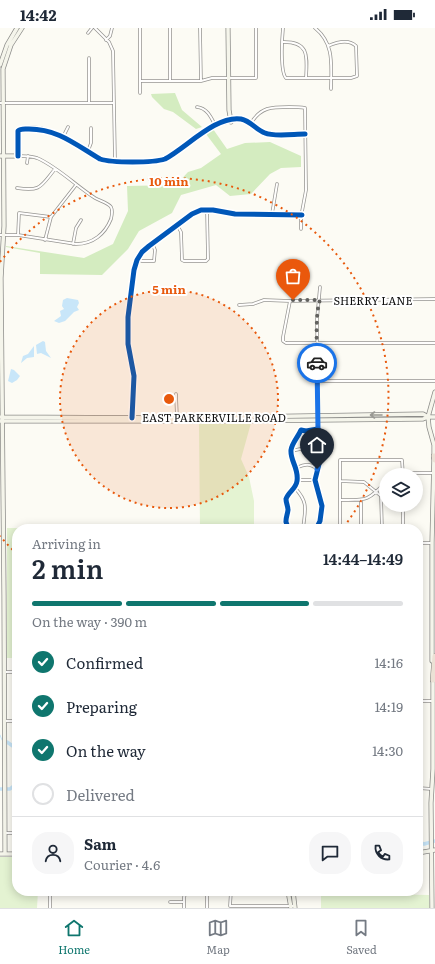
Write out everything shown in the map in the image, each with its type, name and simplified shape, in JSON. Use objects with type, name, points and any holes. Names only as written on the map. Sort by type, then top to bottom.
[{"type":"highway","points":[[433,680],[435,656]]},
{"type":"main road","points":[[0,65],[7,45],[17,28]]},
{"type":"main road","points":[[2,854],[4,833],[4,721],[2,690],[4,672],[2,595],[3,458],[1,419],[1,103],[2,69],[11,45],[22,28]]},
{"type":"main road","points":[[2,156],[18,156],[18,131],[20,129],[45,130],[63,137],[87,152],[107,161],[156,161],[165,159],[215,125],[231,121],[229,110],[228,28]]},
{"type":"main road","points":[[432,908],[432,543],[435,458],[434,445],[428,417],[435,392]]},
{"type":"main road","name":"EAST PARKERVILLE ROAD","points":[[318,419],[327,421],[363,420],[414,417],[423,414],[428,417],[435,417]]},
{"type":"main road","points":[[362,415],[363,420]]},
{"type":"main road","name":"EAST PARKERVILLE ROAD","points":[[1,419],[318,419],[362,415],[414,417]]},
{"type":"main road","points":[[327,421],[339,418],[341,416]]},
{"type":"main road","points":[[0,449],[3,458]]},
{"type":"main road","points":[[423,852],[433,852]]},
{"type":"main road","points":[[290,896],[293,907]]},
{"type":"main road","points":[[293,896],[293,907]]},
{"type":"street","points":[[88,33],[93,28],[111,45],[113,51],[115,161]]},
{"type":"street","points":[[106,40],[110,36],[112,28]]},
{"type":"street","points":[[140,28],[140,93]]},
{"type":"street","points":[[170,28],[170,81]]},
{"type":"street","points":[[200,28],[200,81]]},
{"type":"street","points":[[140,81],[200,81],[212,78],[256,78],[256,28]]},
{"type":"street","points":[[283,28],[283,74],[286,78],[351,78],[356,76],[357,50],[354,44],[336,42],[328,46]]},
{"type":"street","points":[[315,28],[322,35],[331,53],[331,89]]},
{"type":"street","points":[[282,42],[296,43],[304,50],[306,56],[306,78]]},
{"type":"street","points":[[89,58],[90,103]]},
{"type":"street","points":[[1,103],[114,103]]},
{"type":"street","points":[[197,107],[200,107],[207,112],[215,125]]},
{"type":"street","points":[[251,123],[258,114],[268,108],[304,107],[306,193],[301,229]]},
{"type":"street","points":[[231,121],[240,119],[251,123],[261,132],[268,134],[305,134]]},
{"type":"street","points":[[63,137],[68,127]]},
{"type":"street","points":[[87,152],[91,143],[91,128]]},
{"type":"street","points":[[2,235],[18,235],[73,244],[84,244],[101,235],[110,220],[112,211],[111,208],[37,158],[18,156]]},
{"type":"street","points":[[27,163],[28,156]]},
{"type":"street","points":[[17,188],[29,190],[38,189],[55,169]]},
{"type":"street","points":[[272,214],[277,184]]},
{"type":"street","points":[[46,240],[51,217],[76,185]]},
{"type":"street","points":[[132,419],[134,374],[128,344],[128,317],[134,270],[144,250],[194,213],[207,210],[236,214],[302,215]]},
{"type":"street","points":[[177,225],[181,232],[182,261],[207,260],[207,210]]},
{"type":"street","points":[[18,235],[19,213],[51,217]]},
{"type":"street","points":[[73,244],[76,228],[81,220]]},
{"type":"street","points":[[138,260],[154,261],[155,250],[152,243]]},
{"type":"street","points":[[318,524],[322,506],[315,480],[321,456],[321,435],[318,429],[317,319],[320,300],[320,287]]},
{"type":"street","name":"SHERRY LANE","points":[[239,305],[252,304],[264,300],[435,299]]},
{"type":"street","points":[[290,301],[283,341],[289,343],[435,343]]},
{"type":"street","points":[[129,374],[134,374]]},
{"type":"street","points":[[318,381],[435,381]]},
{"type":"street","points":[[176,394],[177,420]]},
{"type":"street","points":[[286,524],[285,520],[288,510],[286,499],[295,488],[297,480],[296,468],[292,460],[292,445],[301,430],[306,431],[318,429]]},
{"type":"street","points":[[291,450],[320,448]]},
{"type":"street","points":[[340,524],[340,460],[402,460],[403,468]]},
{"type":"street","points":[[296,468],[308,464],[317,469]]},
{"type":"street","points":[[423,473],[434,472]]},
{"type":"street","points":[[297,480],[315,480]]},
{"type":"street","points":[[340,481],[364,482],[377,492],[382,498],[382,524]]},
{"type":"street","points":[[295,488],[302,496],[304,501],[304,524]]},
{"type":"street","points":[[340,500],[361,500],[368,498],[377,492]]},
{"type":"street","points":[[361,500],[361,524]]},
{"type":"street","points":[[403,512],[403,524]]},
{"type":"street","points":[[423,543],[432,543]]},
{"type":"street","points":[[4,672],[12,672]]},
{"type":"street","points":[[423,701],[433,701]]},
{"type":"street","points":[[4,721],[12,721]]},
{"type":"street","points":[[423,788],[432,789]]},
{"type":"street","points":[[4,833],[12,833]]},
{"type":"street","points":[[50,896],[50,908]]},
{"type":"street","points":[[184,908],[186,896]]},
{"type":"street","points":[[207,896],[207,908]]},
{"type":"street","points":[[230,896],[230,906],[293,907]]},
{"type":"street","points":[[170,902],[184,902]]},
{"type":"green space","points":[[175,93],[182,110],[202,127],[196,129],[173,112],[164,109],[152,97],[151,94]]},
{"type":"green space","points":[[213,129],[227,149],[245,143],[270,142],[301,156],[301,167],[281,168],[270,174],[251,194],[230,196],[216,185],[181,195],[172,213],[139,231],[128,249],[102,275],[40,274],[40,253],[6,247],[84,258],[113,244],[128,211],[127,186],[176,185],[188,172],[201,168],[221,154],[206,134]]},
{"type":"green space","points":[[251,423],[241,459],[249,477],[254,501],[254,524],[200,524],[199,424]]},
{"type":"green space","points":[[7,528],[12,528],[12,658],[7,658]]},
{"type":"green space","points":[[0,857],[12,857],[12,896],[38,896],[37,908],[0,908]]},
{"type":"green space","points":[[423,895],[429,895],[430,908],[321,908],[321,896]]},
{"type":"water","points":[[67,298],[78,300],[79,303],[77,307],[79,310],[74,312],[65,321],[59,323],[54,321],[61,316],[60,311],[64,309],[62,306],[63,300]]},
{"type":"water","points":[[43,341],[45,342],[46,351],[51,358],[41,353],[37,354],[36,345]]},
{"type":"water","points":[[34,346],[34,357],[27,358],[21,363],[23,356],[28,354]]},
{"type":"water","points":[[11,369],[20,376],[12,383],[8,381]]},
{"type":"waterway","points":[[0,735],[2,740]]},
{"type":"waterway","points":[[7,742],[12,746]]},
{"type":"waterway","points":[[6,789],[12,787]]},
{"type":"waterway","points":[[423,844],[435,841]]},
{"type":"cycle path","points":[[18,156],[18,131],[20,129],[39,130],[58,135],[75,143],[100,159],[132,162],[165,159],[202,133],[222,122],[231,119],[245,120],[262,132],[269,134],[305,134]]},
{"type":"cycle path","points":[[132,418],[134,376],[128,344],[128,317],[134,270],[137,260],[142,252],[192,214],[201,210],[213,210],[235,214],[302,215]]},
{"type":"cycle path","points":[[287,524],[286,518],[288,510],[286,499],[297,481],[296,468],[291,450],[301,430],[306,431],[318,429],[321,435],[321,456],[315,480],[322,506],[318,524]]},
{"type":"way so far","points":[[293,300],[320,300],[317,319],[317,363]]},
{"type":"route","points":[[317,363],[318,429],[321,435],[321,456],[317,469]]}]
